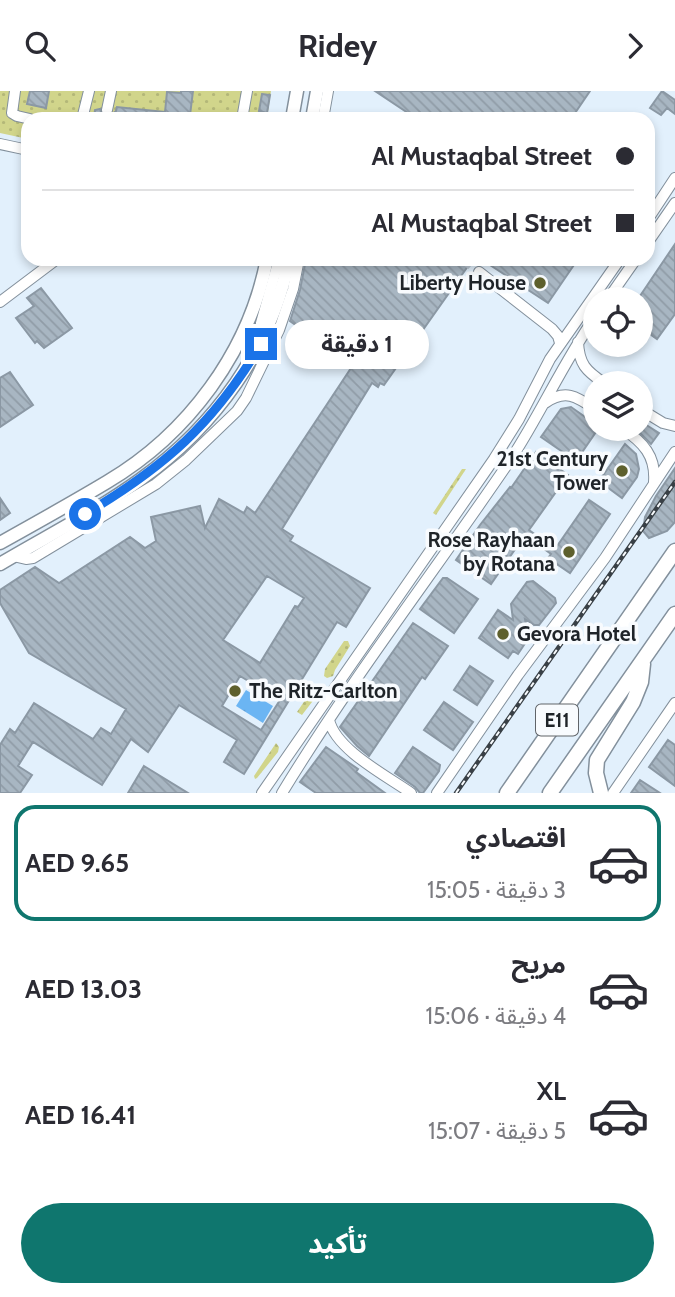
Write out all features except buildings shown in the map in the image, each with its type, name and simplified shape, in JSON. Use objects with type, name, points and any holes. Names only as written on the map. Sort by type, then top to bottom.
[{"type":"highway","name":"E11","points":[[507,793],[675,551]]},
{"type":"highway","name":"E11","points":[[550,793],[675,614]]},
{"type":"highway","points":[[601,793],[596,773],[597,761],[633,702],[641,682],[643,660]]},
{"type":"main road","points":[[294,112],[297,91]]},
{"type":"main road","points":[[313,112],[317,91]]},
{"type":"main road","points":[[0,543],[120,474],[182,422],[213,385],[238,344],[254,309],[264,266]]},
{"type":"main road","points":[[0,564],[143,478],[175,453],[204,424],[237,383],[261,344],[280,295],[287,266]]},
{"type":"main road","points":[[204,424],[204,441]]},
{"type":"main road","points":[[0,552],[32,533],[40,520]]},
{"type":"street","points":[[15,91],[12,113],[21,117]]},
{"type":"street","points":[[84,112],[89,91]]},
{"type":"street","points":[[243,112],[247,91]]},
{"type":"street","points":[[324,112],[328,91]]},
{"type":"street","points":[[107,110],[109,92]]},
{"type":"street","points":[[0,144],[21,148]]},
{"type":"street","points":[[655,208],[675,178]]},
{"type":"street","points":[[655,232],[675,203]]},
{"type":"street","points":[[0,302],[48,266]]},
{"type":"street","points":[[261,344],[261,323],[277,266]]},
{"type":"street","points":[[13,556],[33,558],[166,476],[243,403],[284,316],[297,266]]},
{"type":"street","points":[[266,790],[494,459],[560,343],[615,266]]},
{"type":"street","points":[[616,287],[631,266]]},
{"type":"street","points":[[479,272],[552,328],[560,343]]},
{"type":"street","points":[[282,793],[313,742],[509,461],[583,335]]},
{"type":"street","points":[[578,342],[579,357],[583,367],[588,371]]},
{"type":"street","points":[[542,405],[558,395],[569,394],[583,402]]},
{"type":"street","points":[[653,417],[675,426]]},
{"type":"street","points":[[640,441],[648,451],[654,470],[654,483]]},
{"type":"street","points":[[438,793],[518,675],[605,558],[675,452]]},
{"type":"street","points":[[613,793],[675,703]]},
{"type":"street","points":[[329,720],[332,731],[341,743],[411,793]]},
{"type":"street","points":[[313,742],[326,740],[341,743]]},
{"type":"green space","points":[[0,91],[271,91],[268,112],[21,112],[21,138],[0,133]]},
{"type":"green space","points":[[462,469],[466,469],[436,515],[433,513]]},
{"type":"green space","points":[[344,641],[348,641],[350,646],[333,676],[327,678],[324,676],[325,669]]},
{"type":"green space","points":[[316,684],[322,689],[302,715],[297,712]]},
{"type":"green space","points":[[276,743],[278,752],[255,779],[254,776]]},
{"type":"water","points":[[246,690],[273,706],[263,723],[236,706]]},
{"type":"tunnel","points":[[472,266],[479,272]]},
{"type":"railway","points":[[456,793],[675,482]]},
{"type":"place","name":"Liberty House","points":[[540,283]]},
{"type":"place","name":"21st Century Tower","points":[[622,471]]},
{"type":"place","name":"Rose Rayhaan by Rotana","points":[[569,552]]},
{"type":"place","name":"Gevora Hotel","points":[[503,634]]},
{"type":"place","name":"The Ritz-Carlton","points":[[235,691]]},
{"type":"route","points":[[85,514],[126,490],[175,453],[204,424],[237,383],[261,344]]}]
